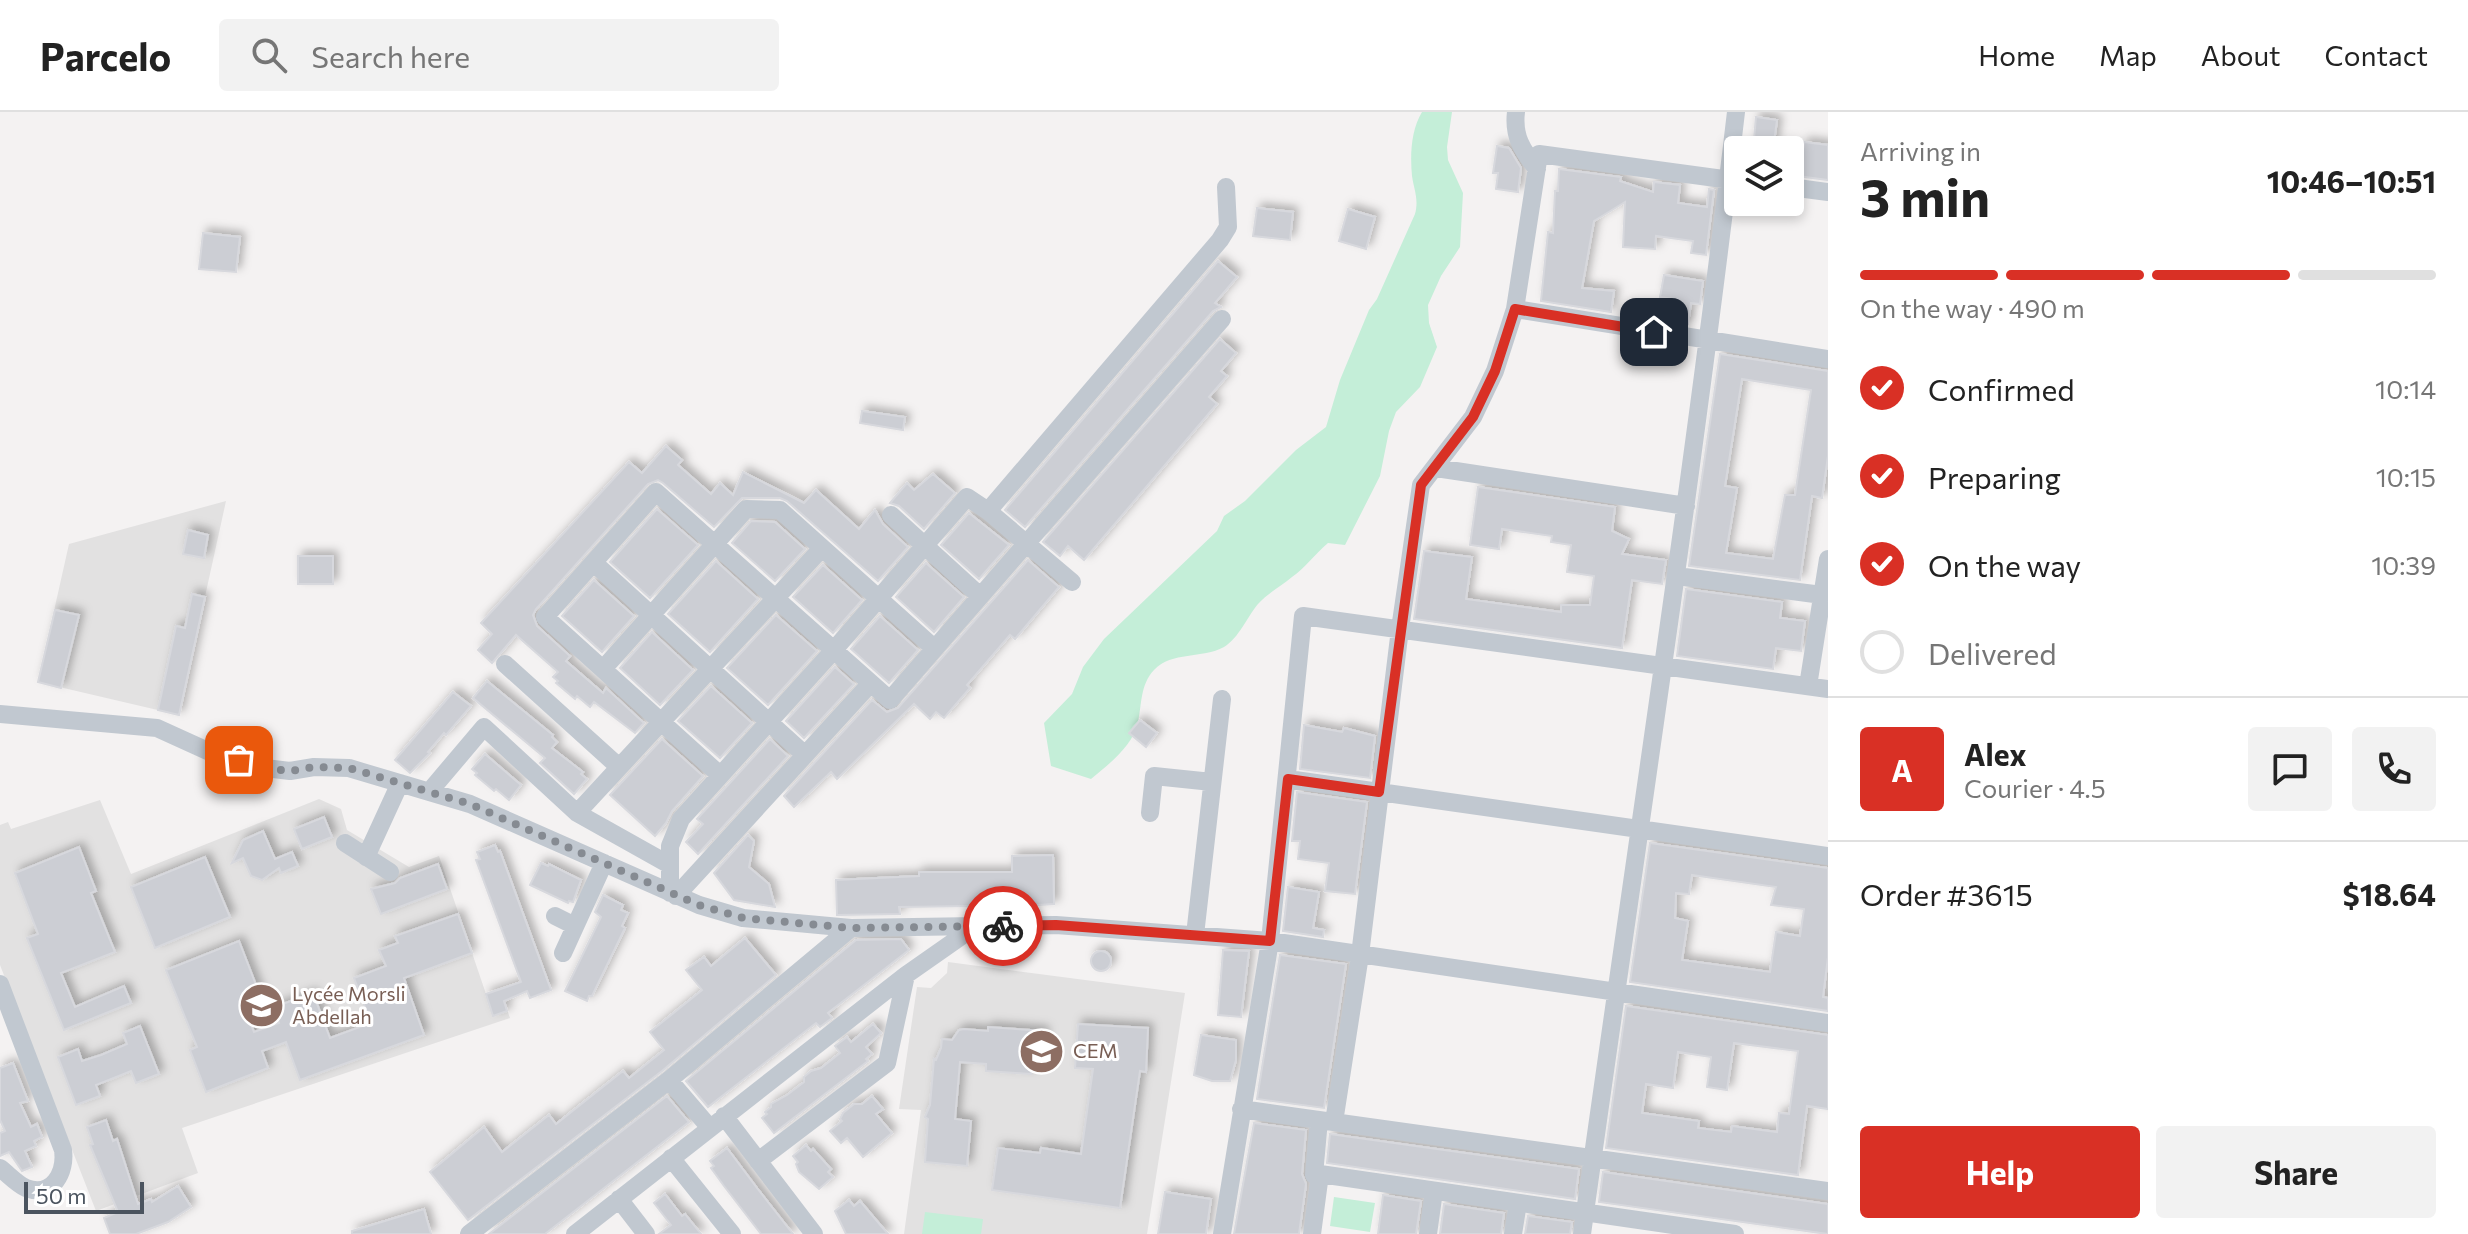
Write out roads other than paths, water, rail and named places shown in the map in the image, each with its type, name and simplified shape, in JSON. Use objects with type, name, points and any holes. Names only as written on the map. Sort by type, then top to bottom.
[{"type":"street","points":[[1516,112],[1514,127],[1520,149],[1537,169]]},
{"type":"street","points":[[1735,136],[1736,112]]},
{"type":"street","points":[[1724,179],[1539,154],[1515,309],[1484,396],[1473,417],[1421,485],[1360,955],[1314,1175],[1735,1234]]},
{"type":"street","points":[[988,511],[1220,240],[1228,227],[1226,187]]},
{"type":"street","points":[[1804,189],[1828,192]]},
{"type":"street","points":[[1582,1234],[1728,216]]},
{"type":"street","points":[[1515,309],[1828,359]]},
{"type":"street","points":[[720,775],[545,617],[656,492],[890,700],[1222,319]]},
{"type":"street","points":[[1436,468],[1686,506]]},
{"type":"street","points":[[673,894],[668,864],[670,846],[681,819],[967,497],[1072,582]]},
{"type":"street","points":[[603,669],[746,509],[780,510],[934,648]]},
{"type":"street","points":[[891,515],[980,596]]},
{"type":"street","points":[[577,813],[822,548]]},
{"type":"street","points":[[1808,686],[1828,559]]},
{"type":"street","points":[[594,563],[804,754]]},
{"type":"street","points":[[1677,576],[1822,595]]},
{"type":"street","points":[[1222,1234],[1270,941],[1303,616],[1828,689]]},
{"type":"street","points":[[505,664],[619,767]]},
{"type":"street","points":[[673,894],[870,684]]},
{"type":"street","points":[[1195,935],[1222,699]]},
{"type":"street","points":[[1,711],[157,728],[212,753],[265,768],[290,771],[314,767],[349,768],[470,804],[673,894],[743,918],[851,928],[1056,925],[1270,941],[1828,1023]]},
{"type":"street","points":[[429,792],[484,727],[577,813],[668,864]]},
{"type":"street","points":[[1150,813],[1154,776],[1212,782]]},
{"type":"street","points":[[1288,779],[1828,856]]},
{"type":"street","points":[[366,857],[400,783]]},
{"type":"street","points":[[345,843],[390,872]]},
{"type":"street","points":[[563,953],[604,863]]},
{"type":"street","points":[[555,916],[575,926]]},
{"type":"street","points":[[575,1234],[906,975],[976,926]]},
{"type":"street","points":[[469,1234],[669,1080],[851,928]]},
{"type":"street","points":[[758,1161],[887,1063],[906,975]]},
{"type":"street","points":[[0,984],[63,1150],[65,1164],[56,1183],[44,1189],[28,1189],[0,1168]]},
{"type":"street","points":[[669,1080],[758,1161],[814,1234]]},
{"type":"street","points":[[1241,1109],[1828,1191]]},
{"type":"street","points":[[671,1158],[732,1234]]},
{"type":"street","points":[[1312,1234],[1320,1174]]},
{"type":"street","points":[[1428,1234],[1434,1191]]},
{"type":"street","points":[[619,1199],[646,1234]]},
{"type":"street","points":[[1513,1234],[1518,1203]]},
{"type":"place","name":"Lycée Morsli Abdellah","points":[[261,1006]]},
{"type":"place","name":"CEM","points":[[1042,1051]]}]
